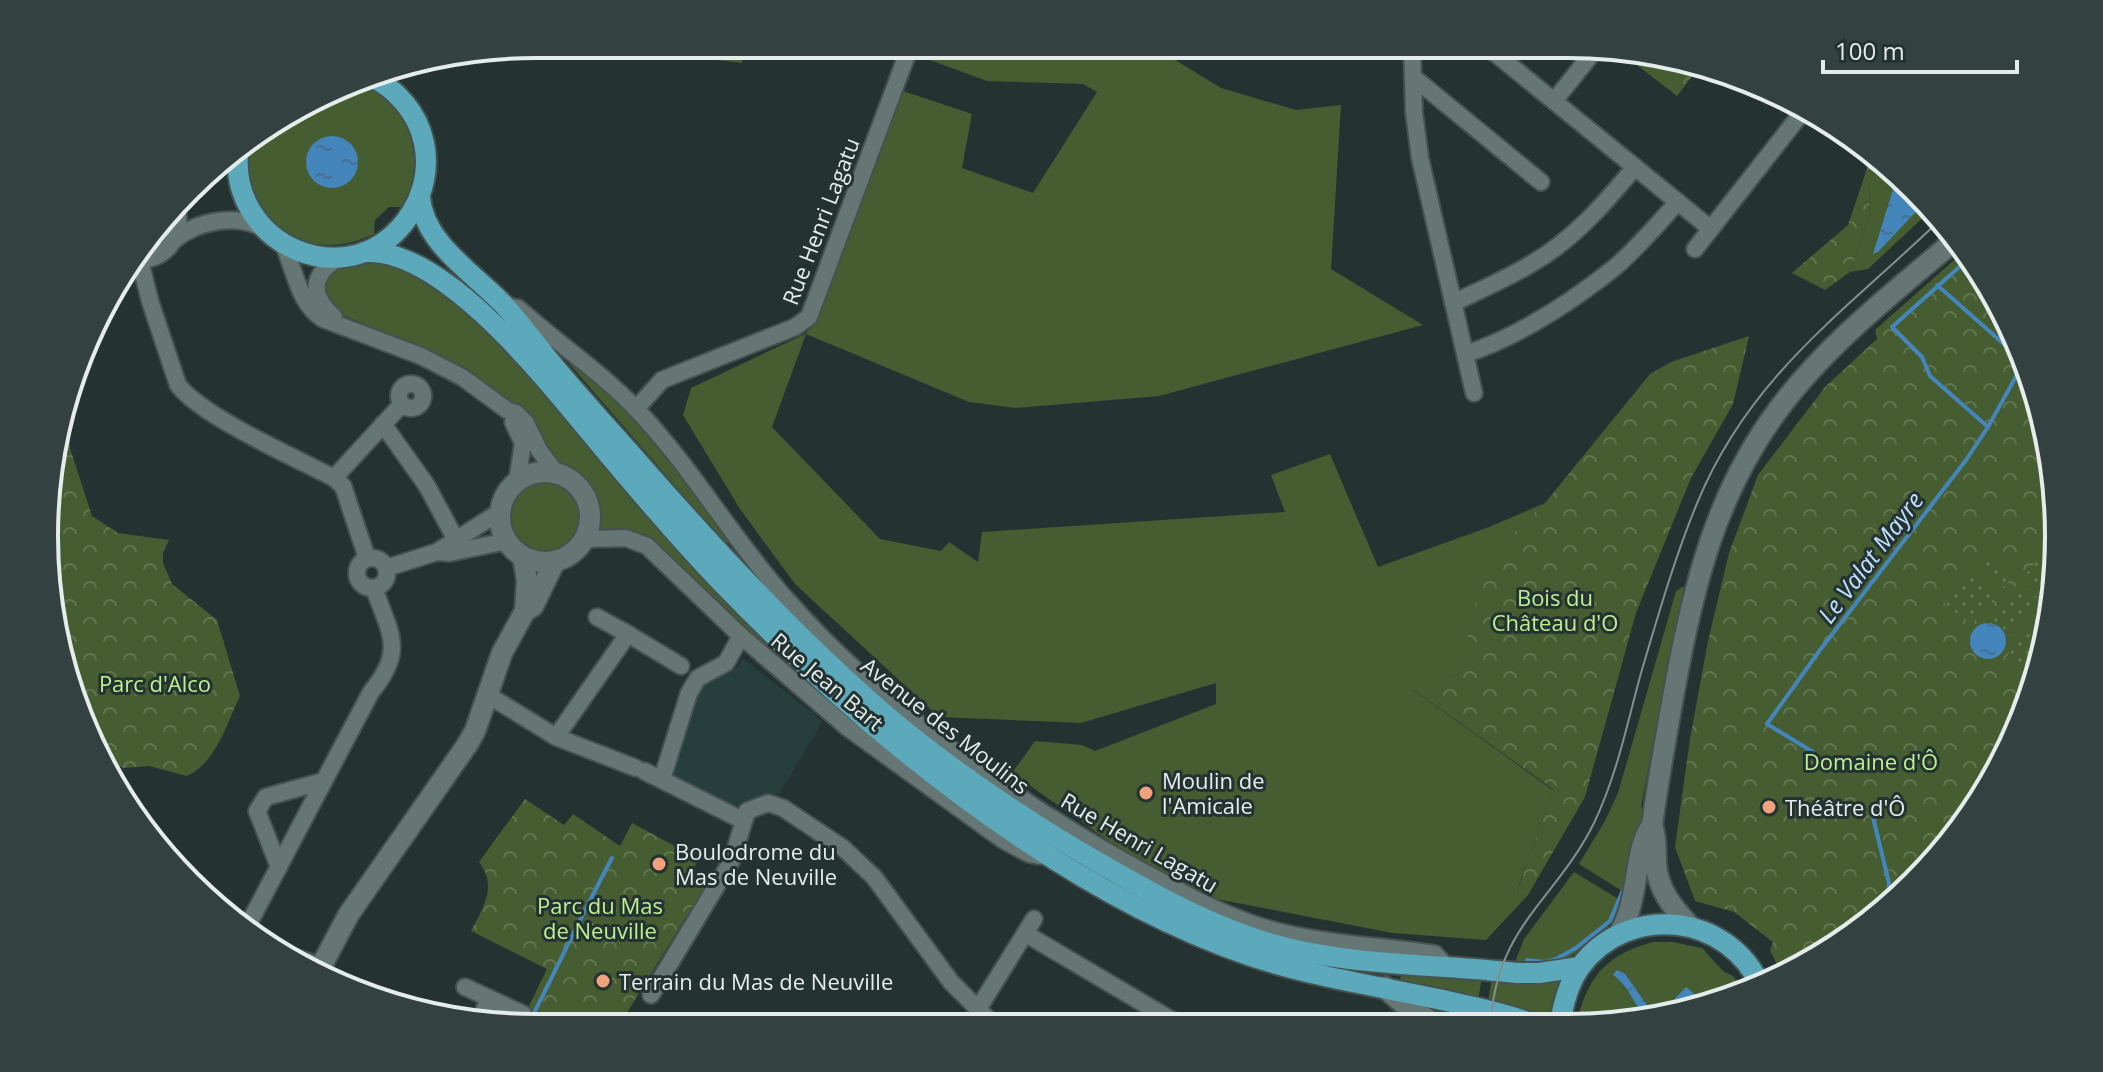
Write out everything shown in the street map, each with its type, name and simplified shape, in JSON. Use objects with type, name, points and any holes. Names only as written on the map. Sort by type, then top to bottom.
[{"type":"main road","points":[[237,164],[243,195],[251,213],[263,228],[283,244],[314,256],[340,257],[365,252],[394,234],[409,217],[420,197],[426,159],[417,122],[394,91],[381,83]]},
{"type":"main road","name":"Avenue des Moulins","points":[[420,197],[426,221],[436,238],[505,306],[607,430],[718,553],[883,713],[998,799],[1063,842],[1191,914],[1254,939],[1365,961],[1539,973],[1580,967]]},
{"type":"main road","points":[[1619,934],[1633,902],[1645,834],[1652,825],[1692,597],[1714,525],[1743,462],[1779,408],[1819,363],[1947,247]]},
{"type":"main road","name":"Avenue des Moulins","points":[[365,252],[389,252],[418,264],[483,313],[722,584],[827,686],[945,782],[1052,857],[1182,929],[1224,945],[1281,964],[1503,1014]]},
{"type":"main road","points":[[557,474],[575,483],[587,500],[590,520],[585,539],[573,554],[555,561],[538,562],[523,556],[507,541],[501,526],[501,511],[507,493],[517,482],[532,475],[557,474]]},
{"type":"main road","points":[[323,964],[349,914],[467,745],[502,653],[525,611],[527,581],[523,556]]},
{"type":"main road","points":[[525,611],[533,606],[555,561]]},
{"type":"main road","points":[[1652,825],[1657,838],[1656,861],[1660,883],[1667,900],[1690,926]]},
{"type":"main road","points":[[1562,1014],[1569,985],[1597,948],[1619,934],[1654,924],[1690,926],[1717,937],[1749,965],[1755,976]]},
{"type":"main road","points":[[1385,987],[1396,1000],[1420,1014]]},
{"type":"street","name":"Rue Henri Lagatu","points":[[636,409],[662,380],[795,327],[809,317],[906,58]]},
{"type":"street","points":[[1412,58],[1420,158],[1474,393]]},
{"type":"street","points":[[1501,58],[1711,229]]},
{"type":"street","points":[[1554,101],[1588,59]]},
{"type":"street","points":[[1413,77],[1541,182]]},
{"type":"street","points":[[1695,249],[1798,118]]},
{"type":"street","points":[[1453,303],[1534,263],[1593,215],[1635,167]]},
{"type":"street","points":[[1466,354],[1525,327],[1571,300],[1616,266],[1678,202]]},
{"type":"street","points":[[174,240],[178,220]]},
{"type":"street","points":[[148,257],[160,255],[186,232],[222,220],[245,220],[263,228]]},
{"type":"street","points":[[283,244],[307,306],[323,319],[421,356],[462,377],[507,410],[516,413],[526,423],[539,450],[557,474]]},
{"type":"street","points":[[340,257],[326,266],[317,283],[319,302],[341,324]]},
{"type":"street","points":[[139,271],[178,385],[186,395],[211,413],[334,478],[343,486],[367,558]]},
{"type":"street","name":"Rue Henri Lagatu","points":[[505,306],[518,308],[636,409],[688,470],[753,559],[818,633],[949,746],[1017,795],[1110,854],[1221,912],[1265,928],[1325,942],[1435,954],[1446,966]]},
{"type":"street","points":[[334,478],[402,404]]},
{"type":"street","points":[[507,410],[523,443],[517,482]]},
{"type":"street","points":[[383,424],[427,486],[455,538]]},
{"type":"street","points":[[386,568],[437,552],[501,511]]},
{"type":"street","name":"Rue Jean Bart","points":[[585,539],[626,538],[647,546],[741,636],[848,728],[937,794],[1029,854],[1052,857]]},
{"type":"street","points":[[437,552],[449,553],[507,541]]},
{"type":"street","points":[[367,558],[379,560],[386,568],[384,581],[374,588],[365,586],[357,575],[359,566],[367,558]]},
{"type":"street","points":[[251,920],[371,692],[392,663],[391,639],[374,588]]},
{"type":"street","points":[[597,617],[681,666]]},
{"type":"street","points":[[556,737],[628,634]]},
{"type":"street","points":[[662,779],[689,693],[698,678],[726,663],[741,636]]},
{"type":"street","points":[[488,695],[556,737],[640,769],[742,820]]},
{"type":"street","points":[[279,867],[257,811],[266,797],[324,781]]},
{"type":"street","points":[[651,995],[732,860],[742,820],[753,807],[768,803],[793,813],[843,848],[874,877],[951,982],[983,1014]]},
{"type":"street","points":[[978,1009],[1030,926],[1163,1014]]},
{"type":"street","points":[[465,987],[522,1014]]},
{"type":"street","points":[[484,1011],[489,998]]},
{"type":"shaded area","points":[[742,658],[823,721],[779,794],[765,793],[736,805],[718,803],[673,775],[702,683],[739,667]]},
{"type":"green space","points":[[702,58],[742,58],[742,63]]},
{"type":"green space","points":[[925,58],[1172,58],[1221,88],[1296,110],[1341,105],[1331,269],[1423,325],[1159,396],[1016,408],[969,402],[806,334],[772,427],[880,539],[941,551],[949,542],[978,562],[982,532],[1285,512],[1271,475],[1330,454],[1378,567],[1545,503],[1506,540],[1459,674],[1412,689],[1553,790],[1517,891],[1528,895],[1486,940],[1392,933],[1201,896],[1186,889],[1185,880],[1178,876],[1169,881],[1137,861],[1012,773],[1035,741],[1082,745],[1095,751],[1216,704],[1216,683],[1081,723],[939,717],[795,584],[740,509],[683,415],[691,388],[805,334],[814,324],[897,89],[972,114],[962,168],[1033,193],[1097,92],[1083,84],[987,81]]},
{"type":"green space","points":[[1634,63],[1693,75],[1677,96]]},
{"type":"green space","points":[[369,88],[389,102],[401,116],[409,133],[414,170],[402,207],[389,207],[375,220],[374,234],[353,242],[331,245],[310,243],[290,236],[273,225],[259,210],[250,191],[247,156],[270,139],[325,107]]},
{"type":"green space","points":[[1868,165],[1875,171],[1869,185],[1870,213],[1850,272],[1825,290],[1792,273],[1848,225]]},
{"type":"green space","points":[[1875,171],[1923,218],[1868,269],[1850,272],[1870,213],[1869,185]]},
{"type":"green space","points":[[367,258],[406,267],[456,300],[933,781],[818,698],[649,539],[632,533],[600,531],[599,504],[592,487],[580,474],[553,458],[519,413],[495,390],[453,362],[336,312],[326,301],[324,284],[336,267]]},
{"type":"green space","name":"Domaine d'Ô","points":[[1956,259],[1996,325],[2029,412],[2044,505],[2041,598],[2020,690],[1996,747],[1964,802],[1926,851],[1882,895],[1833,933],[1777,965],[1770,950],[1773,942],[1734,912],[1695,901],[1675,847],[1690,739],[1708,641],[1729,553],[1758,475],[1825,387],[1877,339],[1875,330]]},
{"type":"green space","name":"Bois du Château d'O","points":[[1749,336],[1733,404],[1691,478],[1636,613],[1585,797],[1528,895],[1517,892],[1553,789],[1411,688],[1459,674],[1482,577],[1506,540],[1545,503],[1650,374],[1671,362]]},
{"type":"green space","points":[[566,360],[575,362],[649,429],[732,544],[723,541]]},
{"type":"green space","name":"Parc d'Alco","points":[[69,434],[70,448],[92,516],[118,533],[169,540],[163,552],[163,563],[172,584],[217,620],[240,696],[213,752],[197,770],[187,776],[149,766],[123,768],[116,764],[94,719],[67,629],[58,536],[62,474]]},
{"type":"green space","points":[[545,482],[559,485],[571,493],[579,505],[582,519],[579,533],[571,545],[559,553],[545,556],[531,553],[519,545],[511,533],[508,519],[511,505],[519,493],[531,485]]},
{"type":"green space","points":[[1987,554],[2013,577],[2003,588],[1977,565]]},
{"type":"green space","points":[[2044,558],[2042,590],[2025,575],[2038,559]]},
{"type":"green space","points":[[1971,571],[1998,593],[1971,625],[1944,603]]},
{"type":"green space","points":[[2019,582],[2041,601],[2007,640],[2004,629],[1988,621]]},
{"type":"green space","points":[[1684,586],[1627,894],[1579,864],[1618,793],[1676,591]]},
{"type":"green space","points":[[2034,624],[2036,626],[2025,672],[2007,656]]},
{"type":"green space","name":"Parc du Mas de Neuville","points":[[525,799],[564,825],[573,814],[620,846],[632,823],[699,859],[693,870],[709,880],[626,1014],[526,1014],[547,969],[471,931],[487,897],[485,871],[479,862]]},
{"type":"green space","points":[[1574,872],[1625,903],[1620,911],[1594,939],[1573,955],[1553,963],[1514,965],[1524,939]]},
{"type":"green space","points":[[1653,942],[1673,942],[1702,948],[1738,983],[1660,1005],[1579,1014],[1586,993],[1601,970],[1636,947]]},
{"type":"green space","points":[[1401,973],[1482,977],[1478,1000],[1400,982]]},
{"type":"green space","points":[[1492,978],[1560,978],[1552,1014],[1527,1014],[1488,1002]]},
{"type":"water","points":[[332,136],[351,143],[358,162],[351,181],[332,188],[313,181],[306,162],[313,143]]},
{"type":"water","points":[[1894,188],[1917,211],[1873,254]]},
{"type":"water","points":[[1988,623],[2000,629],[2006,641],[2000,653],[1988,659],[1976,653],[1970,641],[1976,629]]},
{"type":"water","points":[[1617,970],[1625,974],[1648,1007],[1640,1008],[1613,975]]},
{"type":"water","points":[[1686,987],[1697,996],[1671,1002]]},
{"type":"waterway","points":[[1961,266],[1892,327],[1922,357],[1930,376],[1988,427]]},
{"type":"waterway","points":[[1937,285],[2005,345]]},
{"type":"waterway","name":"Le Valat Mayre","points":[[1813,752],[1767,724],[1966,460],[2017,374]]},
{"type":"waterway","name":"Le Valat Mayre","points":[[1871,809],[1889,889]]},
{"type":"waterway","points":[[534,1014],[612,858]]},
{"type":"waterway","points":[[1527,960],[1545,962],[1576,948],[1610,921],[1623,890]]},
{"type":"tram line","points":[[1492,1014],[1503,962],[1515,938],[1579,850],[1602,805],[1674,565],[1698,501],[1720,456],[1745,416],[1804,346],[1932,228]]},
{"type":"place","name":"Moulin de l'Amicale","points":[[1146,793]]},
{"type":"place","name":"Théâtre d'Ô","points":[[1769,807]]},
{"type":"place","name":"Boulodrome du Mas de Neuville","points":[[659,864]]},
{"type":"place","name":"Terrain du Mas de Neuville","points":[[603,981]]}]
